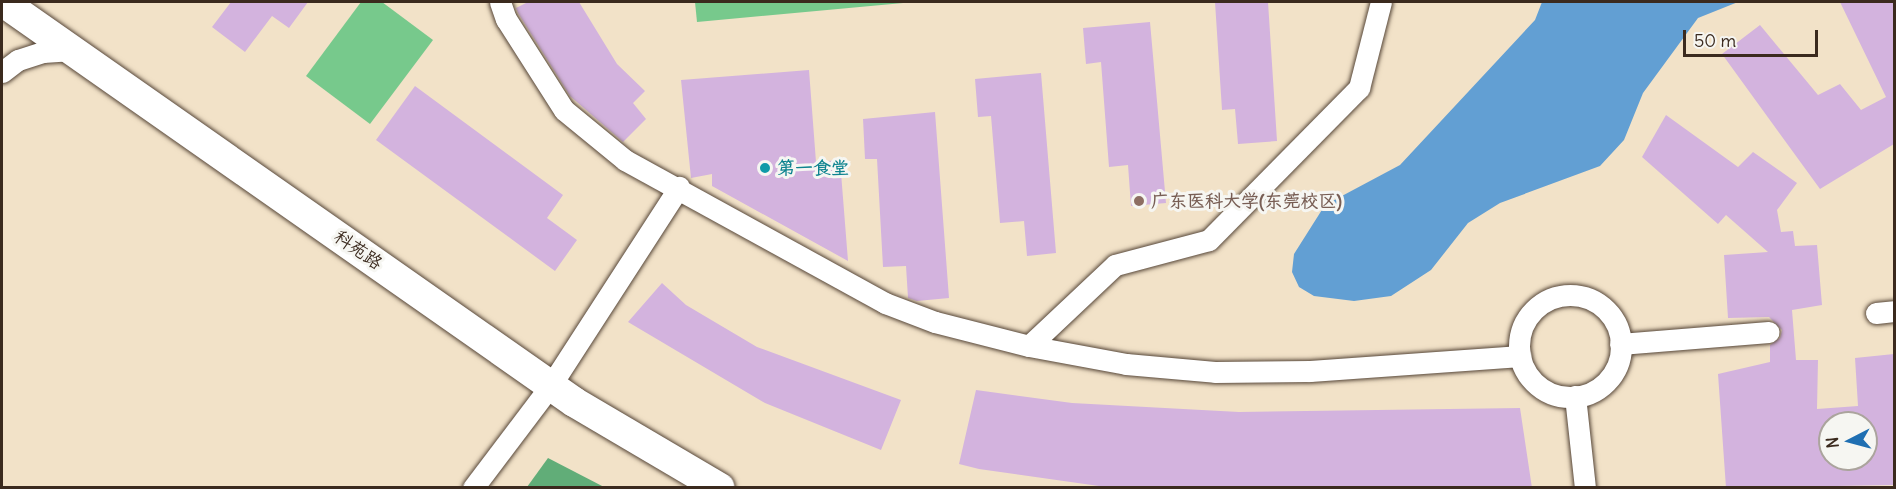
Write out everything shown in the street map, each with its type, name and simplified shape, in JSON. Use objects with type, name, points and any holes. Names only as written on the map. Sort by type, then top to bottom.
[{"type":"street","name":"科苑路","points":[[3,2],[551,385],[720,488]]},
{"type":"street","points":[[500,2],[506,19],[564,110],[625,160],[885,303],[935,322],[1029,346],[1126,364],[1215,372],[1310,371],[1520,356]]},
{"type":"street","points":[[1029,346],[1115,265],[1209,240],[1359,88],[1381,2]]},
{"type":"street","points":[[2,72],[18,60],[43,52],[72,50]]},
{"type":"street","points":[[473,488],[551,385],[679,188]]},
{"type":"street","points":[[1573,295],[1593,300],[1612,316],[1620,344],[1620,356],[1613,374],[1598,389],[1575,396],[1544,390],[1527,373],[1520,356],[1522,328],[1530,314],[1548,299],[1573,295]]},
{"type":"street","points":[[1620,344],[1769,333]]},
{"type":"street","points":[[1575,396],[1585,488]]},
{"type":"green space","points":[[361,2],[382,2],[433,40],[370,124],[306,76]]},
{"type":"green space","points":[[695,2],[914,2],[697,22]]},
{"type":"green space","points":[[548,458],[604,487],[527,487]]},
{"type":"water","points":[[1542,2],[1738,2],[1698,18],[1643,93],[1624,140],[1600,166],[1500,203],[1468,223],[1431,270],[1391,296],[1354,301],[1314,296],[1299,287],[1292,272],[1294,254],[1325,205],[1400,165],[1535,20]]},
{"type":"building","points":[[231,2],[308,2],[289,28],[272,16],[245,52],[212,27]]},
{"type":"building","points":[[528,2],[579,2],[617,64],[645,91],[633,103],[646,119],[623,142],[570,96],[518,13],[516,8]]},
{"type":"building","points":[[1215,2],[1268,2],[1277,141],[1238,144],[1235,109],[1222,110]]},
{"type":"building","points":[[1840,2],[1894,2],[1894,144],[1820,189],[1722,54],[1760,25],[1818,95],[1840,84],[1861,110],[1886,97]]},
{"type":"building","points":[[1150,22],[1166,203],[1131,206],[1128,165],[1109,167],[1101,62],[1086,64],[1083,28]]},
{"type":"building","name":"第一食堂","points":[[809,70],[816,162],[840,160],[848,261],[712,186],[712,174],[691,178],[681,80]]},
{"type":"building","points":[[1041,73],[1056,253],[1027,256],[1024,221],[1000,223],[991,116],[978,117],[975,79]]},
{"type":"building","points":[[415,86],[563,195],[547,218],[577,240],[555,271],[376,140]]},
{"type":"building","points":[[935,112],[949,298],[917,301],[908,298],[906,266],[883,267],[877,159],[865,159],[863,119]]},
{"type":"building","points":[[1666,115],[1738,167],[1753,152],[1797,183],[1777,210],[1781,232],[1793,231],[1795,246],[1817,245],[1822,305],[1792,310],[1796,360],[1818,360],[1817,409],[1858,406],[1855,358],[1894,354],[1894,485],[1726,488],[1718,374],[1770,362],[1770,345],[1780,338],[1782,330],[1769,317],[1728,318],[1724,255],[1768,252],[1726,215],[1718,224],[1642,157]]},
{"type":"building","points":[[662,283],[686,305],[757,347],[901,400],[881,450],[765,403],[628,322]]},
{"type":"building","points":[[976,390],[1072,403],[1239,412],[1520,408],[1532,488],[1113,488],[979,469],[959,464]]},
{"type":"place","name":"第一食堂","points":[[765,168]]},
{"type":"place","name":"广东医科大学(东莞校区)","points":[[1139,201]]}]
